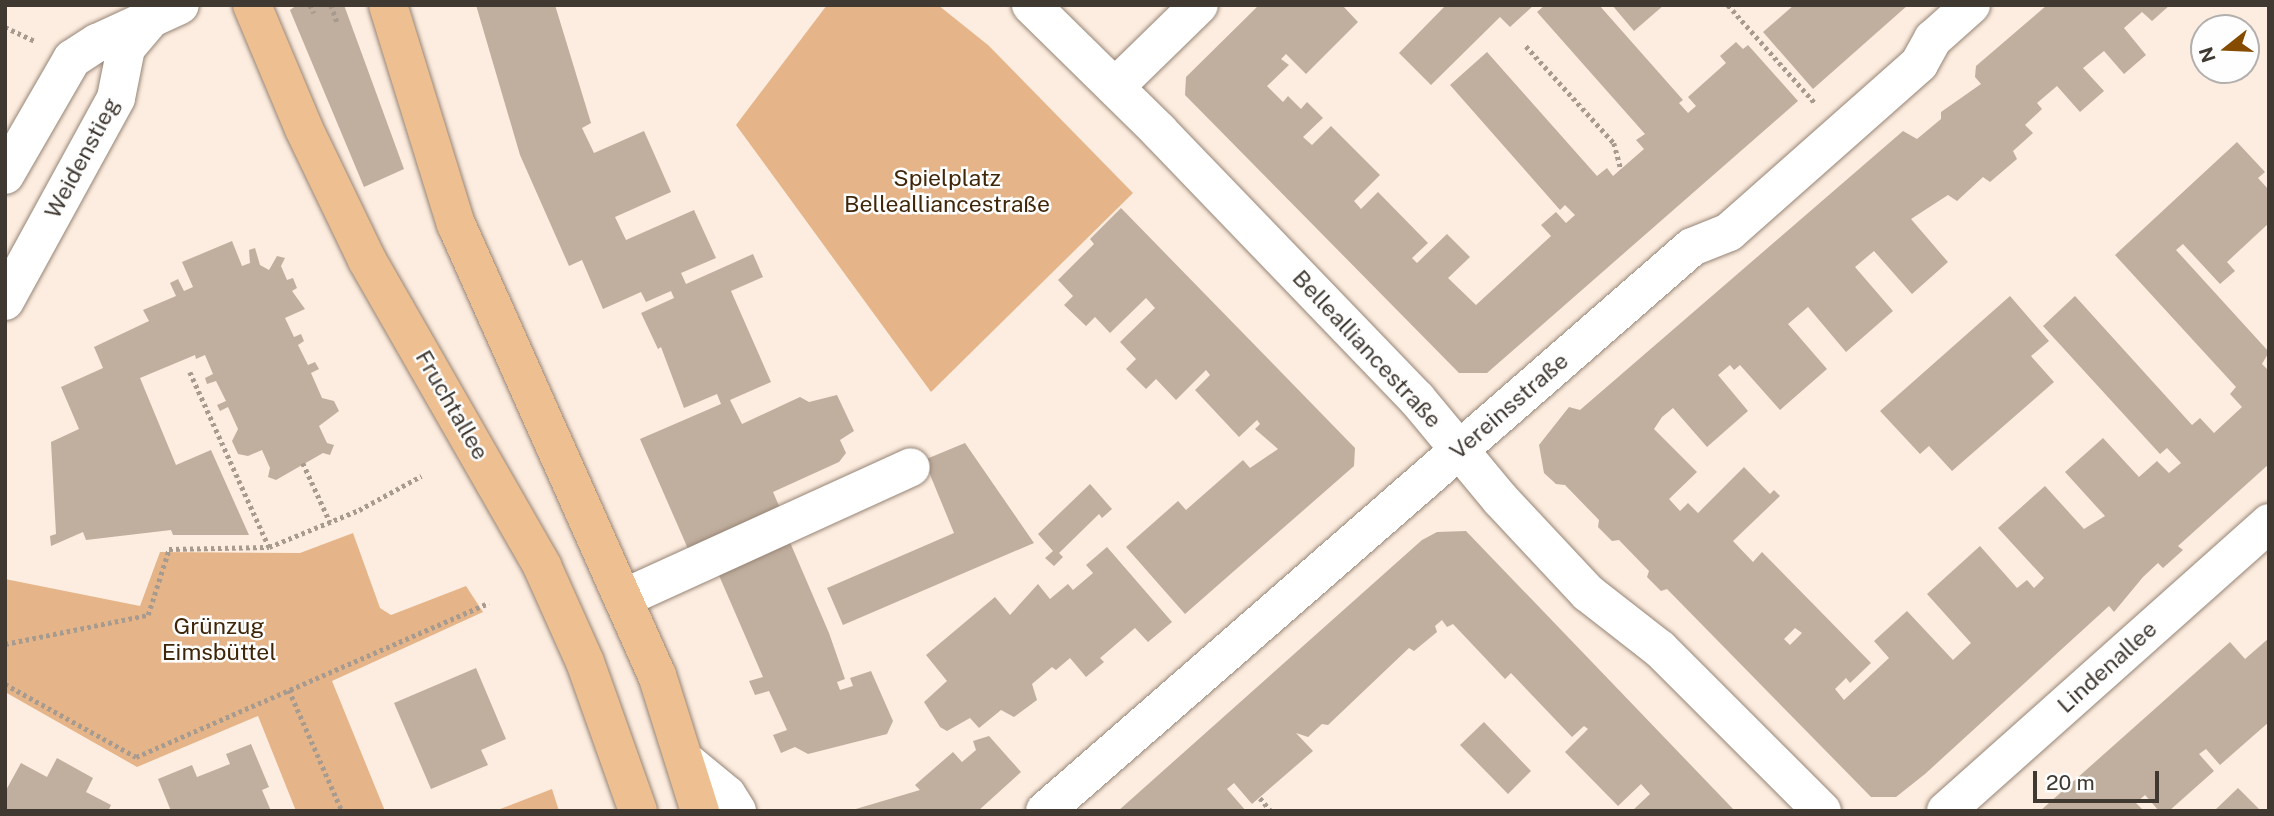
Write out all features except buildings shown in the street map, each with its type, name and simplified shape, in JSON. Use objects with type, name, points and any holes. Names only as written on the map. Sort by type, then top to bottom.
[{"type":"main road","points":[[388,5],[456,224],[624,598],[688,763],[700,811]]},
{"type":"main road","name":"Fruchtallee","points":[[250,9],[367,260],[542,566],[585,662],[638,811]]},
{"type":"street","name":"Bellealliancestraße","points":[[1031,5],[1115,87],[1407,389],[1588,593],[1660,649],[1822,811]]},
{"type":"street","points":[[1115,87],[1199,5]]},
{"type":"street","name":"Vereinsstraße","points":[[1045,811],[1692,247],[1729,232],[1919,64],[1933,38],[1971,5]]},
{"type":"street","name":"Weidenstieg","points":[[5,175],[72,59],[166,10]]},
{"type":"street","name":"Weidenstieg","points":[[5,301],[116,98],[126,48],[166,10]]},
{"type":"street","points":[[624,598],[911,467]]},
{"type":"street","name":"Lindenallee","points":[[1946,811],[2269,523]]},
{"type":"street","points":[[688,763],[727,795],[737,811]]},
{"type":"path","points":[[310,5],[314,13]]},
{"type":"path","points":[[331,5],[338,24]]},
{"type":"path","points":[[1728,5],[1840,133]]},
{"type":"path","points":[[5,27],[39,43]]},
{"type":"path","points":[[1526,47],[1614,143],[1621,170]]},
{"type":"path","points":[[190,372],[269,547]]},
{"type":"path","points":[[303,463],[330,522]]},
{"type":"path","points":[[5,644],[148,615],[169,549],[269,547],[330,522],[421,476]]},
{"type":"path","points":[[5,684],[135,758],[489,603]]},
{"type":"path","points":[[289,690],[342,811]]},
{"type":"path","points":[[1260,798],[1271,811]]},
{"type":"green space","name":"Spielplatz Bellealliancestraße","points":[[827,5],[938,5],[988,45],[1133,193],[931,392],[736,125]]},
{"type":"green space","name":"Grünzug Eimsbüttel","points":[[353,533],[380,608],[391,615],[466,586],[483,612],[332,681],[385,811],[296,811],[258,716],[137,767],[5,692],[5,579],[140,606],[160,552],[300,553]]},
{"type":"green space","points":[[552,789],[559,811],[495,811]]}]
